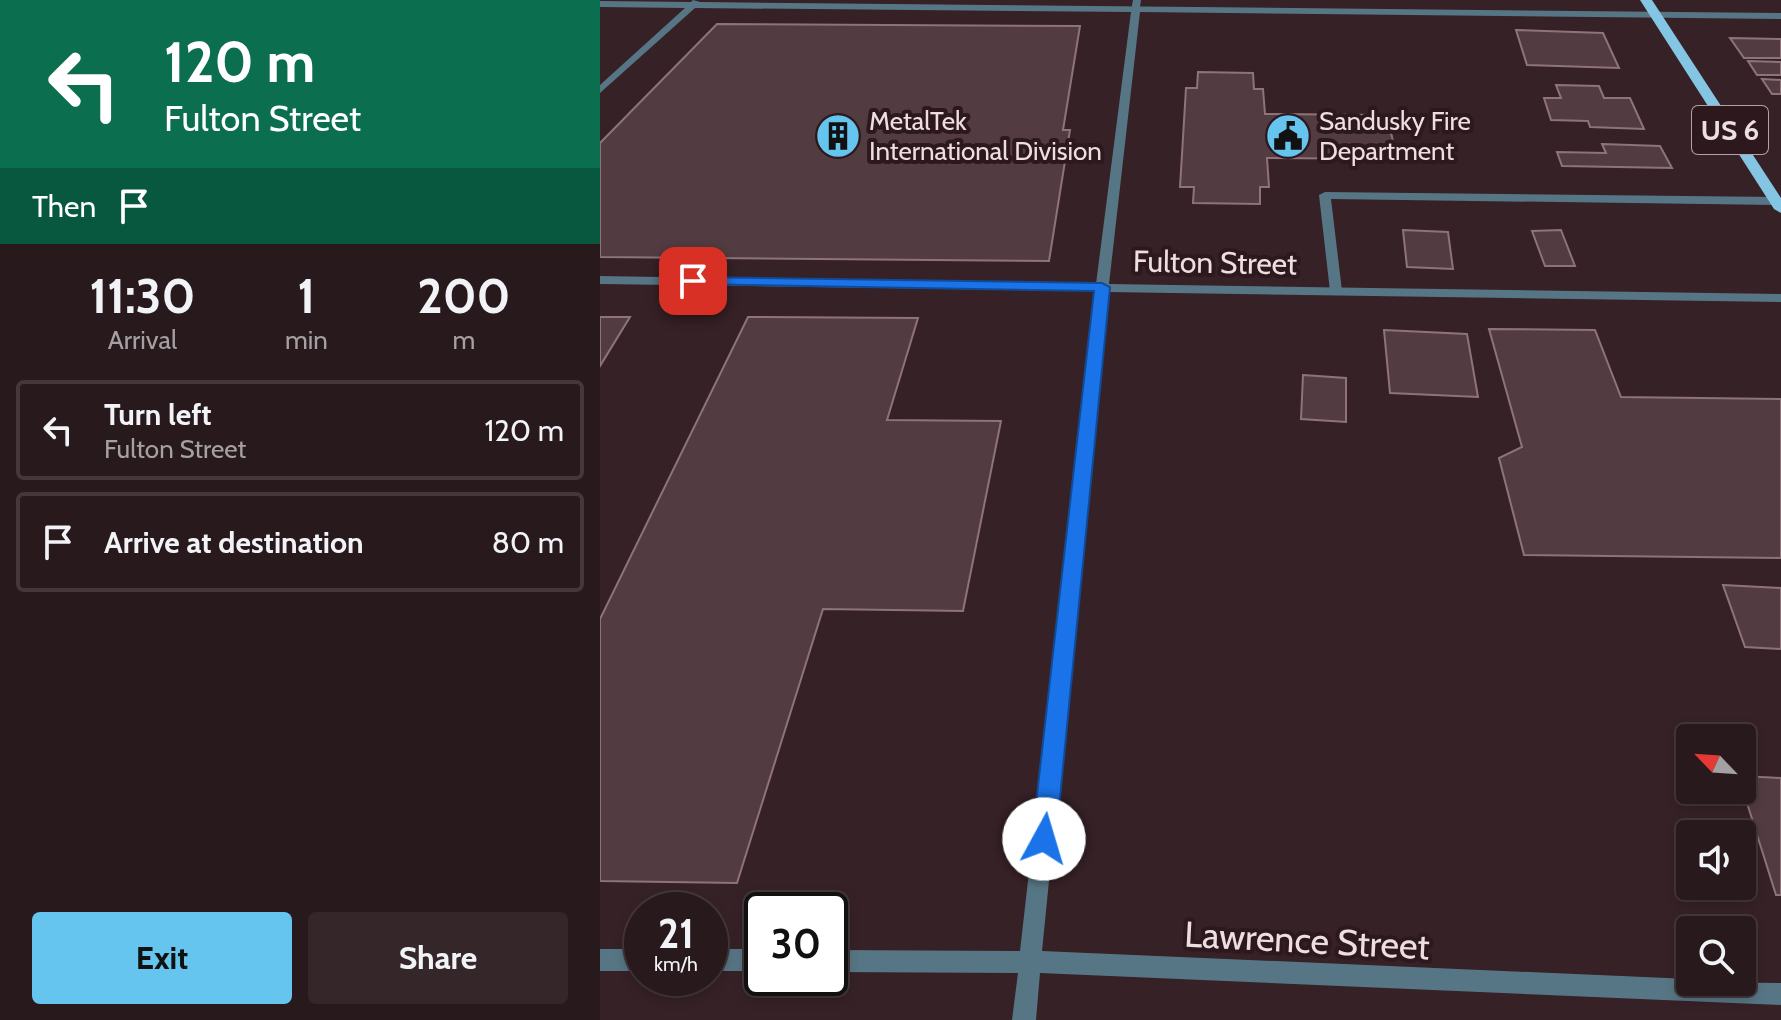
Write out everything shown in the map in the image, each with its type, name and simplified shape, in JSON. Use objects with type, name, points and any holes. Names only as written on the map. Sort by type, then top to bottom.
[{"type":"main road","name":"US 6","points":[[1646,0],[1778,205]]},
{"type":"street","points":[[602,6],[696,3],[1137,6],[1781,16]]},
{"type":"street","points":[[600,90],[696,3]]},
{"type":"street","points":[[1024,1020],[1102,287],[1137,6]]},
{"type":"street","points":[[1336,291],[1325,195],[1778,205]]},
{"type":"street","name":"Fulton Street","points":[[600,280],[1781,298]]},
{"type":"street","points":[[600,960],[624,960]]},
{"type":"street","name":"Lawrence Street","points":[[848,961],[1031,962],[1781,994]]},
{"type":"building","name":"MetalTek International Division","points":[[717,24],[1080,26],[1063,130],[1070,130],[1049,261],[600,257],[600,143]]},
{"type":"building","points":[[1516,30],[1603,33],[1619,68],[1527,65]]},
{"type":"building","points":[[1730,38],[1781,39],[1781,58],[1744,58]]},
{"type":"building","points":[[1748,61],[1781,62],[1781,75],[1757,75]]},
{"type":"building","name":"Sandusky Fire Department","points":[[1198,72],[1253,73],[1254,89],[1263,89],[1265,114],[1387,115],[1397,159],[1267,158],[1269,187],[1260,187],[1260,204],[1193,203],[1194,187],[1180,187],[1186,88],[1197,88]]},
{"type":"building","points":[[1762,79],[1781,80],[1781,94],[1772,94]]},
{"type":"building","points":[[1556,85],[1599,86],[1604,98],[1630,98],[1644,129],[1590,127],[1588,121],[1551,120],[1544,98],[1561,98]]},
{"type":"building","points":[[1602,144],[1660,146],[1672,168],[1562,166],[1557,152],[1606,153]]},
{"type":"building","points":[[1403,230],[1448,232],[1453,269],[1407,267]]},
{"type":"building","points":[[1561,230],[1575,266],[1545,266],[1532,231]]},
{"type":"building","points":[[600,317],[630,317],[600,366]]},
{"type":"building","points":[[748,317],[918,318],[887,420],[1001,421],[963,611],[823,609],[737,883],[600,881],[600,619]]},
{"type":"building","points":[[1489,329],[1595,330],[1621,397],[1781,399],[1781,558],[1524,555],[1499,458],[1522,447]]},
{"type":"building","points":[[1384,330],[1467,334],[1478,397],[1390,393]]},
{"type":"building","points":[[1303,375],[1346,378],[1346,422],[1301,419]]},
{"type":"building","points":[[1723,585],[1781,588],[1781,649],[1745,647]]},
{"type":"building","points":[[1756,777],[1781,778],[1781,895],[1776,895],[1756,831],[1756,820],[1752,820],[1747,804],[1756,804]]},
{"type":"place","name":"MetalTek International Division","points":[[838,136]]},
{"type":"place","name":"Sandusky Fire Department","points":[[1288,136]]},
{"type":"route","points":[[693,281],[1102,287],[1044,839]]}]
